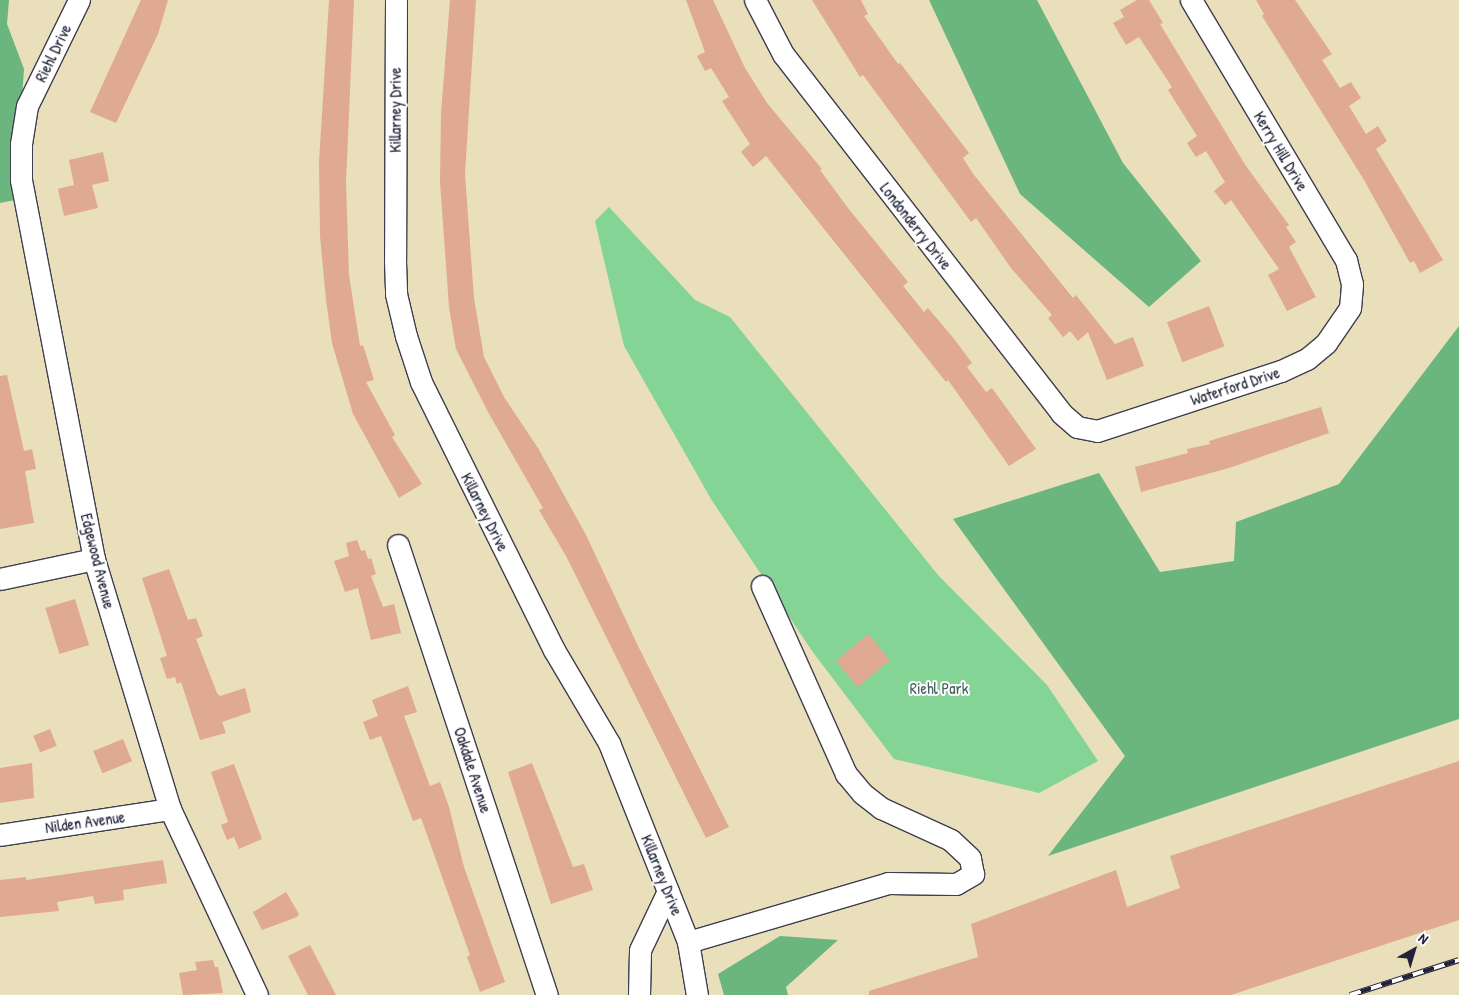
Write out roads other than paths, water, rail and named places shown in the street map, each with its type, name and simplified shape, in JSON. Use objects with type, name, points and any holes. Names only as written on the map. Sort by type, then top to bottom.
[{"type":"street","name":"Riehl Drive","points":[[27,106],[79,0]]},
{"type":"street","name":"Killarney Drive","points":[[396,0],[395,261],[396,294],[406,336],[421,382],[528,596],[609,743],[688,942],[698,995]]},
{"type":"street","name":"Londonderry Drive","points":[[755,0],[784,54],[1061,413],[1077,427],[1097,431]]},
{"type":"street","name":"Kerry Hill Drive","points":[[1191,0],[1346,260],[1352,284],[1350,308]]},
{"type":"street","name":"Edgewood Avenue","points":[[27,106],[21,143],[21,180],[94,558],[170,809],[257,995]]},
{"type":"street","name":"Waterford Drive","points":[[1097,431],[1281,371],[1308,359],[1326,343],[1350,308]]},
{"type":"street","name":"Oakdale Avenue","points":[[398,545],[547,995]]},
{"type":"street","points":[[0,579],[94,558]]},
{"type":"street","points":[[688,942],[888,883],[956,884],[973,874],[970,858],[951,840],[881,808],[846,774],[762,586]]},
{"type":"street","name":"Nilden Avenue","points":[[0,835],[170,809]]},
{"type":"street","points":[[639,995],[640,950],[668,891]]},
{"type":"railway","points":[[1350,995],[1459,960]]},
{"type":"park label","name":"Riehl Park","points":[[939,688]]}]
